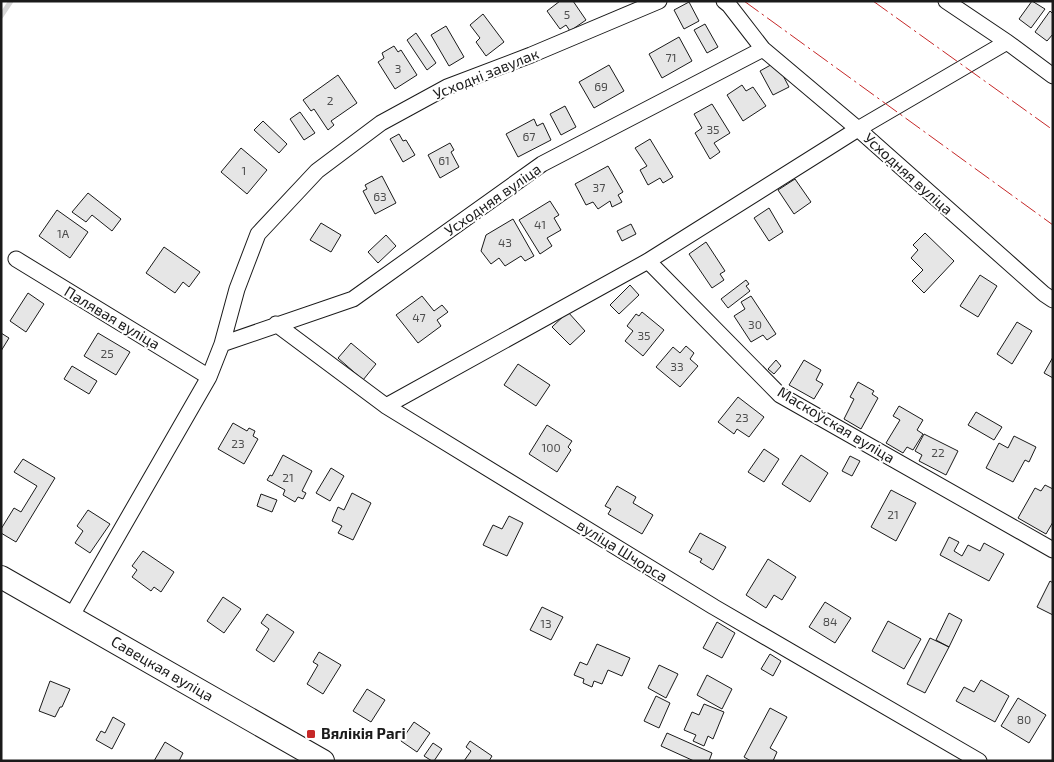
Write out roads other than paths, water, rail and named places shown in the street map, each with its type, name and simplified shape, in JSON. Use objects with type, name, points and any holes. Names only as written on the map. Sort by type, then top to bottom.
[{"type":"main road","name":"Савецкая вуліца","points":[[1,577],[323,761]]},
{"type":"street","name":"Усходні завулак","points":[[70,617],[209,377],[222,344],[237,289],[258,234],[317,171],[381,123],[447,87],[531,55],[659,1]]},
{"type":"street","name":"Усходняя вуліца","points":[[724,1],[763,48],[1053,300]]},
{"type":"street","points":[[946,1],[1008,42],[1053,76]]},
{"type":"street","points":[[386,406],[648,261],[858,129],[1008,42]]},
{"type":"street","name":"Усходняя вуліца","points":[[222,344],[353,299],[542,164],[763,48]]},
{"type":"street","name":"Палявая вуліца","points":[[16,259],[209,377]]},
{"type":"street","name":"Маскоўская вуліца","points":[[648,261],[780,395],[1053,550]]},
{"type":"street","name":"вуліца Шчорса","points":[[276,324],[386,406],[714,607],[979,761]]},
{"type":"waterway","points":[[1,16],[11,1]]},
{"type":"place","name":"Вялікія Рагі","points":[[311,734]]}]
